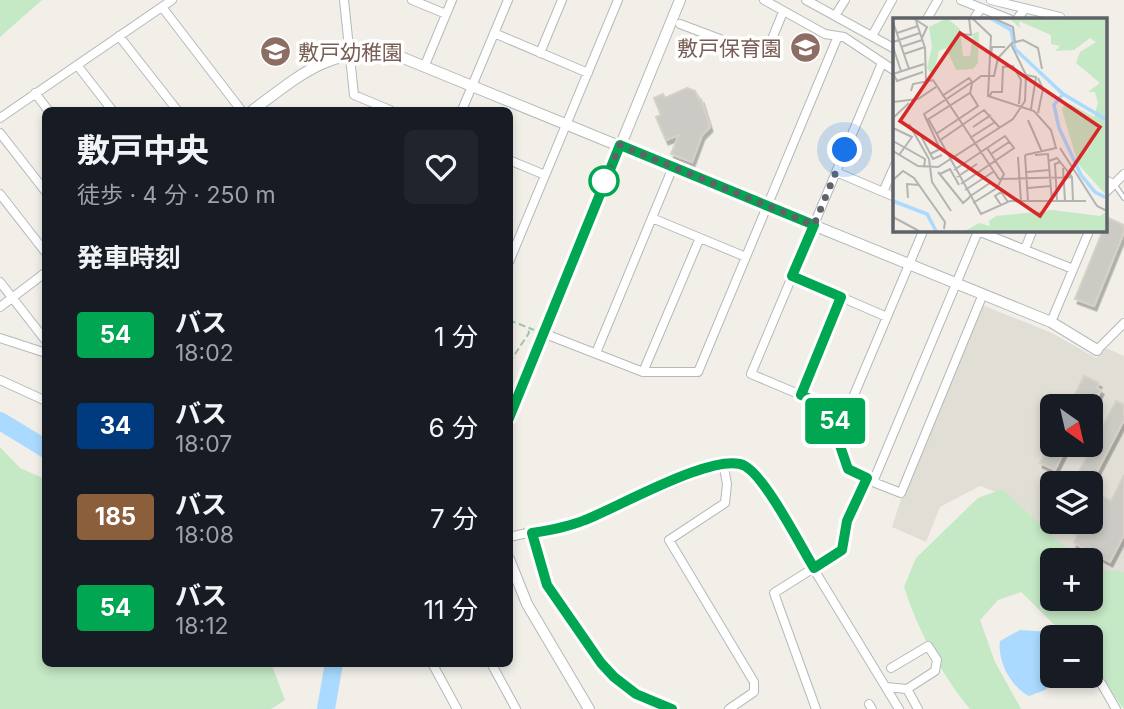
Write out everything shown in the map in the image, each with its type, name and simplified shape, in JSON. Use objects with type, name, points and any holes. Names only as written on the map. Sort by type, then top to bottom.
[{"type":"street","points":[[0,118],[172,0]]},
{"type":"street","points":[[344,0],[354,95],[383,107]]},
{"type":"street","points":[[412,0],[446,14]]},
{"type":"street","points":[[425,65],[452,0]]},
{"type":"street","points":[[464,107],[508,0]]},
{"type":"street","points":[[540,53],[562,0]]},
{"type":"street","points":[[513,252],[618,0]]},
{"type":"street","points":[[513,408],[680,0]]},
{"type":"street","points":[[764,0],[825,34],[844,37],[893,70]]},
{"type":"street","points":[[806,0],[893,48]]},
{"type":"street","points":[[835,16],[845,0]]},
{"type":"street","points":[[872,36],[892,0]]},
{"type":"street","points":[[928,18],[938,0]]},
{"type":"street","points":[[961,0],[1006,18]]},
{"type":"street","points":[[991,0],[1060,17]]},
{"type":"street","points":[[162,7],[239,107]]},
{"type":"street","points":[[975,18],[981,8]]},
{"type":"street","points":[[1018,18],[1024,10]]},
{"type":"street","points":[[680,24],[765,56],[783,12]]},
{"type":"street","points":[[494,33],[588,73]]},
{"type":"street","points":[[120,36],[172,107]]},
{"type":"street","points":[[548,335],[643,372],[698,372],[838,36]]},
{"type":"street","points":[[257,107],[317,64],[350,53],[391,53],[473,84],[1051,322],[1097,350],[1124,323]]},
{"type":"street","points":[[882,63],[751,374],[846,414],[922,231]]},
{"type":"street","points":[[78,65],[110,107]]},
{"type":"street","points":[[35,93],[46,107]]},
{"type":"street","points":[[0,134],[42,187]]},
{"type":"street","points":[[513,162],[545,175]]},
{"type":"street","points":[[596,353],[673,167]]},
{"type":"street","points":[[884,192],[893,170]]},
{"type":"street","points":[[836,172],[893,196]]},
{"type":"street","points":[[1106,192],[1124,174]]},
{"type":"street","points":[[1106,180],[1114,184]]},
{"type":"street","points":[[0,194],[42,248]]},
{"type":"street","points":[[652,218],[699,240],[746,257]]},
{"type":"street","points":[[978,231],[873,482],[901,493],[983,294]]},
{"type":"street","points":[[980,231],[1073,268]]},
{"type":"street","points":[[1025,249],[1032,231]]},
{"type":"street","points":[[1051,322],[1089,231]]},
{"type":"street","points":[[643,372],[699,240]]},
{"type":"street","points":[[0,307],[42,275]]},
{"type":"street","points":[[792,276],[887,317]]},
{"type":"street","points":[[0,282],[42,336]]},
{"type":"street","points":[[801,395],[841,297]]},
{"type":"street","points":[[0,338],[42,352]]},
{"type":"street","points":[[0,380],[42,399]]},
{"type":"street","points":[[816,709],[774,593],[842,550],[847,521],[867,478],[848,469],[835,431],[836,410]]},
{"type":"street","points":[[723,462],[727,484],[725,503],[669,540],[754,682],[754,692],[729,709]]},
{"type":"street","points":[[513,536],[582,522],[723,462],[734,462],[755,475],[899,709]]},
{"type":"street","points":[[532,533],[547,585],[601,663],[636,694],[672,709]]},
{"type":"street","points":[[513,569],[527,604],[589,709]]},
{"type":"street","points":[[886,687],[906,689],[935,671],[937,660],[928,646],[891,668]]},
{"type":"street","points":[[434,667],[457,709]]},
{"type":"street","points":[[493,667],[516,709]]},
{"type":"street","points":[[1103,687],[1115,708]]},
{"type":"street","points":[[906,689],[918,709]]},
{"type":"lane","points":[[1114,184],[1124,198]]},
{"type":"path","points":[[513,322],[537,330]]},
{"type":"path","points":[[513,357],[529,333],[528,328]]},
{"type":"path","points":[[529,333],[533,335]]},
{"type":"shaded area","points":[[982,305],[1052,333],[1096,358],[1106,348],[1124,356],[1124,581],[1103,579],[1103,548],[1053,548],[1041,534],[1103,534],[1103,471],[1040,471],[1040,533],[1007,496],[980,486],[940,507],[926,542],[892,527],[902,496]]},
{"type":"green space","points":[[0,0],[42,0],[0,37]]},
{"type":"green space","points":[[0,447],[20,468],[42,478],[42,667],[273,667],[285,700],[271,709],[0,709]]},
{"type":"green space","points":[[1002,489],[1040,524],[1040,534],[1051,534],[1068,548],[1040,548],[1040,611],[1021,592],[998,600],[980,620],[995,662],[1021,709],[970,709],[931,651],[904,587],[916,558],[978,498]]},
{"type":"green space","points":[[1103,570],[1124,572],[1124,709],[1103,681],[1103,625],[1055,625],[1040,611],[1103,611]]},
{"type":"water","points":[[1020,630],[1040,631],[1040,688],[1047,688],[1029,696],[1022,692],[1003,665],[1000,641]]},
{"type":"building","points":[[687,88],[695,91],[699,100],[701,99],[710,127],[702,135],[692,162],[671,154],[679,135],[666,140],[656,117],[661,115],[654,98],[663,94],[665,98]]},
{"type":"building","points":[[1108,218],[1124,225],[1124,232],[1094,306],[1075,299],[1103,231],[1106,231]]},
{"type":"building","points":[[1084,376],[1099,383],[1099,394],[1075,394]]},
{"type":"building","points":[[1116,401],[1124,405],[1124,420],[1097,471],[1079,471],[1087,457],[1103,457],[1103,426]]},
{"type":"building","points":[[1043,457],[1062,457],[1055,470],[1040,463]]},
{"type":"building","points":[[1124,475],[1124,535],[1110,562],[1103,558],[1103,548],[1083,548],[1074,543],[1075,534],[1103,534],[1103,497],[1111,501]]},
{"type":"waterway","points":[[0,421],[42,447]]},
{"type":"waterway","points":[[326,709],[333,667]]},
{"type":"bus line","name":"54","points":[[513,405],[620,145],[814,225],[792,276],[841,297],[801,395],[836,410],[835,431],[848,469],[867,478],[847,521],[842,536],[842,550],[814,568],[755,475],[734,462],[724,462],[691,473],[582,522],[532,533],[539,566],[547,585],[601,663],[636,694],[672,709]]},
{"type":"place","name":"敷戸保育園","points":[[805,48]]},
{"type":"place","name":"敷戸幼稚園","points":[[275,52]]},
{"type":"route","points":[[604,181],[600,192],[620,145],[814,225],[845,150]]}]
